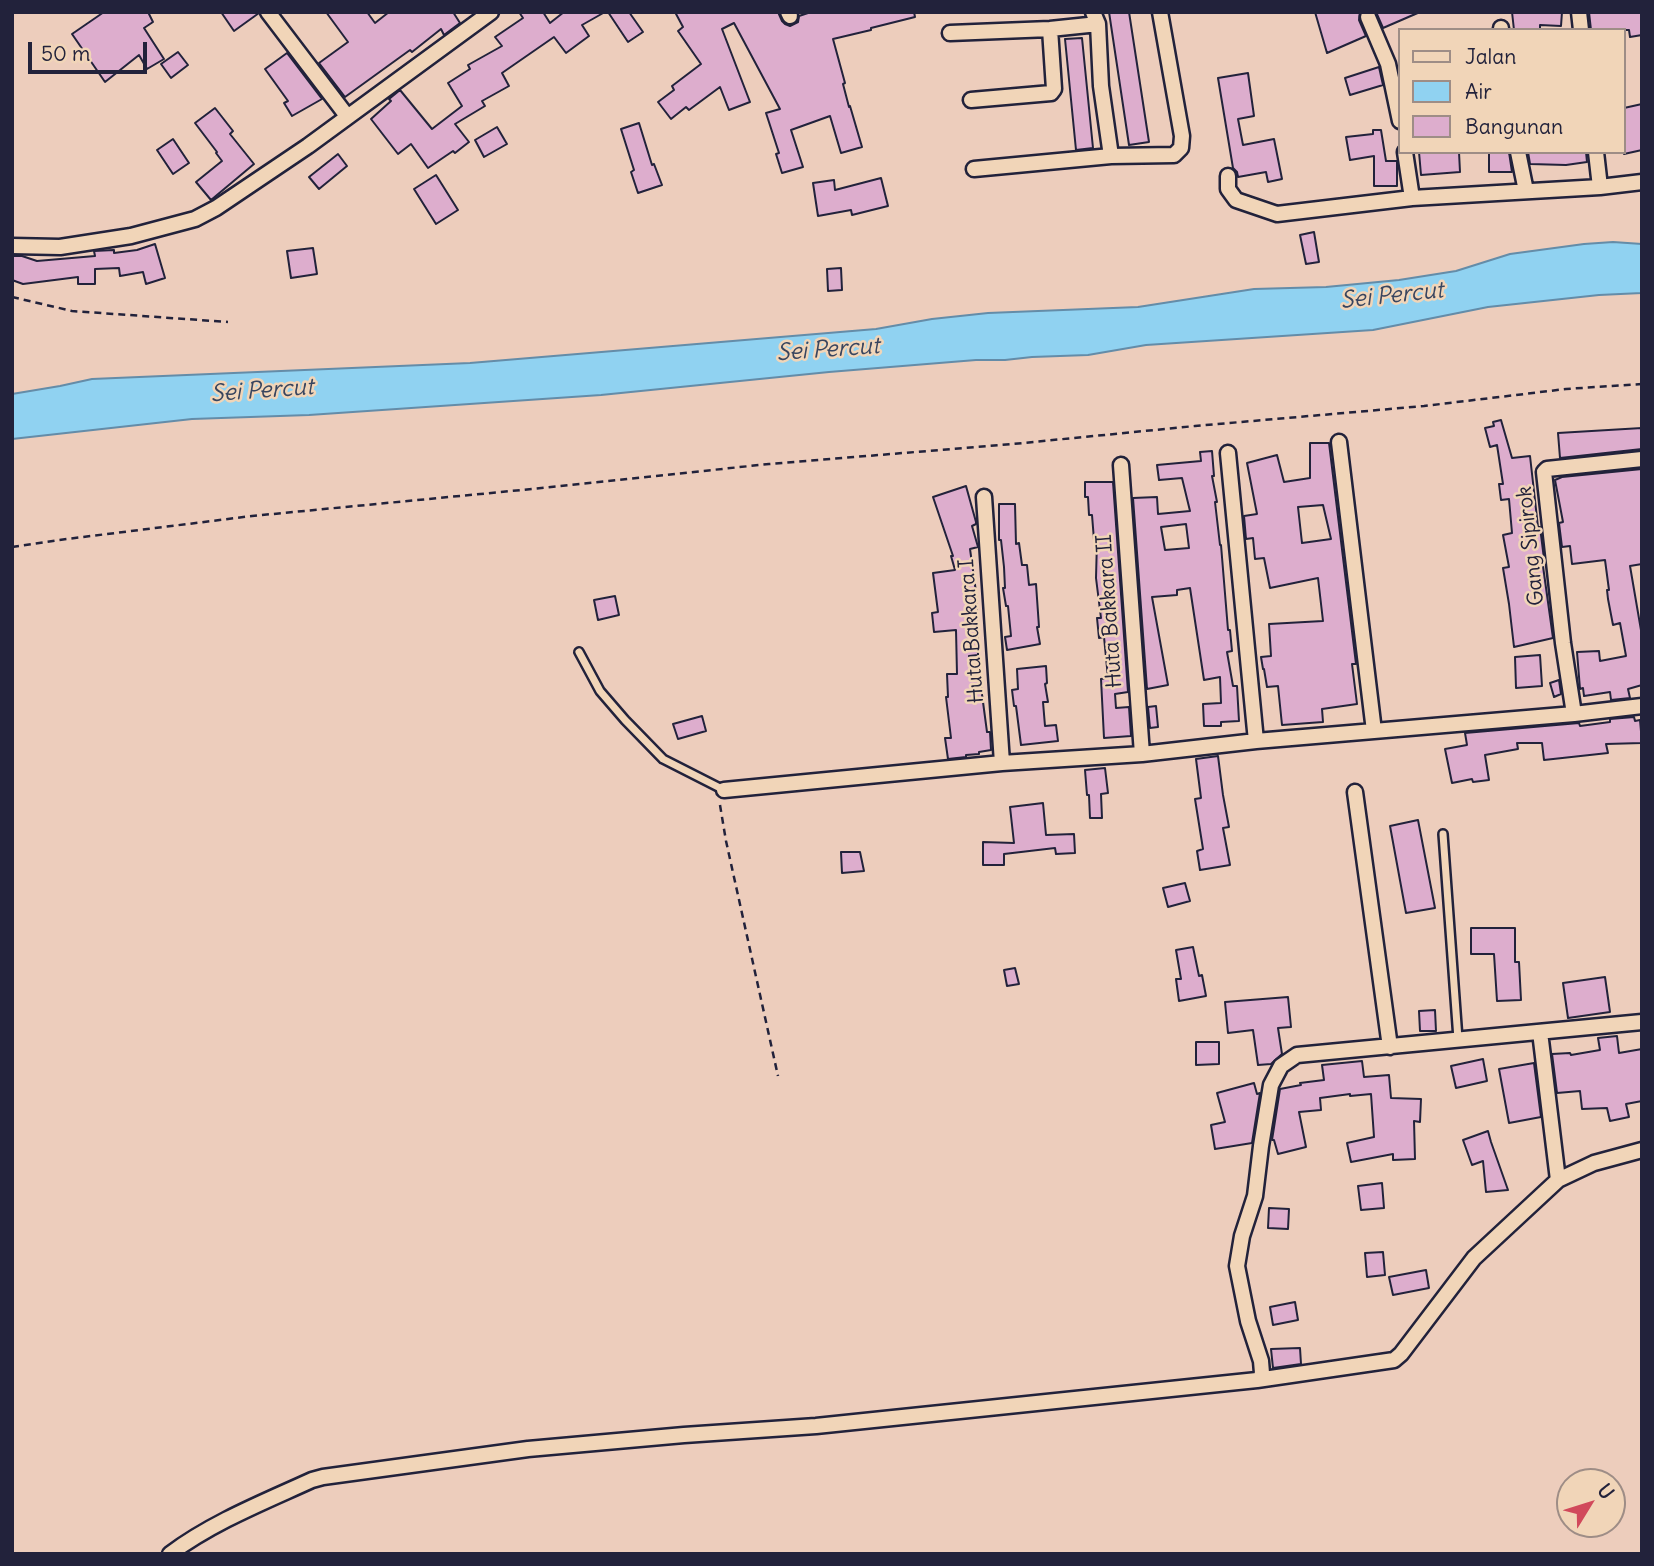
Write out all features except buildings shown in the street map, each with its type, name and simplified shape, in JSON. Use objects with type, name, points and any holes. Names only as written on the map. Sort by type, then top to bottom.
[{"type":"street","points":[[268,12],[347,116]]},
{"type":"street","points":[[12,246],[60,247],[131,236],[195,219],[216,208],[308,146],[491,12]]},
{"type":"street","points":[[974,169],[1111,156],[1174,155],[1181,148],[1182,136],[1160,12]]},
{"type":"street","points":[[1368,17],[1388,64],[1398,110]]},
{"type":"street","points":[[950,33],[1050,29],[1096,18],[1101,86],[1111,156]]},
{"type":"street","points":[[971,100],[1051,93],[1054,89],[1050,29]]},
{"type":"street","points":[[1405,154],[1412,198]]},
{"type":"street","points":[[1518,154],[1526,191]]},
{"type":"street","points":[[1596,154],[1600,187]]},
{"type":"street","points":[[1228,176],[1228,189],[1237,200],[1277,214],[1412,198],[1642,182]]},
{"type":"street","points":[[1339,442],[1374,731]]},
{"type":"street","points":[[1228,453],[1256,741]]},
{"type":"street","name":"Gang Sipirok","points":[[1574,714],[1561,629],[1544,472],[1547,469],[1642,459]]},
{"type":"street","name":"Huta Bakkara II","points":[[1121,465],[1142,754]]},
{"type":"street","name":"Huta Bakkara I","points":[[984,497],[1002,763]]},
{"type":"street","points":[[724,790],[1002,763],[1142,754],[1642,706]]},
{"type":"street","points":[[1355,792],[1390,1046]]},
{"type":"street","points":[[1260,1379],[1261,1361],[1248,1321],[1237,1266],[1242,1236],[1255,1196],[1271,1085],[1281,1066],[1297,1055],[1642,1022]]},
{"type":"street","points":[[1540,1032],[1558,1180]]},
{"type":"street","points":[[170,1554],[186,1542],[249,1509],[323,1477],[528,1449],[816,1426],[1260,1379],[1394,1360],[1474,1258],[1558,1180],[1594,1163],[1642,1150]]},
{"type":"lane","points":[[579,652],[600,691],[663,759],[724,790]]},
{"type":"lane","points":[[1443,834],[1458,1040]]},
{"type":"path","points":[[12,297],[72,311],[228,322]]},
{"type":"path","points":[[12,547],[252,516],[769,464],[1013,444],[1642,384]]},
{"type":"path","points":[[724,790],[720,802],[726,841],[778,1076]]},
{"type":"water","name":"Sei Percut","points":[[1613,242],[1642,244],[1642,293],[1488,307],[1373,330],[1146,345],[1088,355],[976,360],[829,372],[601,395],[309,415],[192,419],[12,439],[12,394],[92,379],[470,363],[876,329],[988,313],[1138,307],[1254,289],[1326,287],[1399,280],[1456,271],[1510,254]]}]
